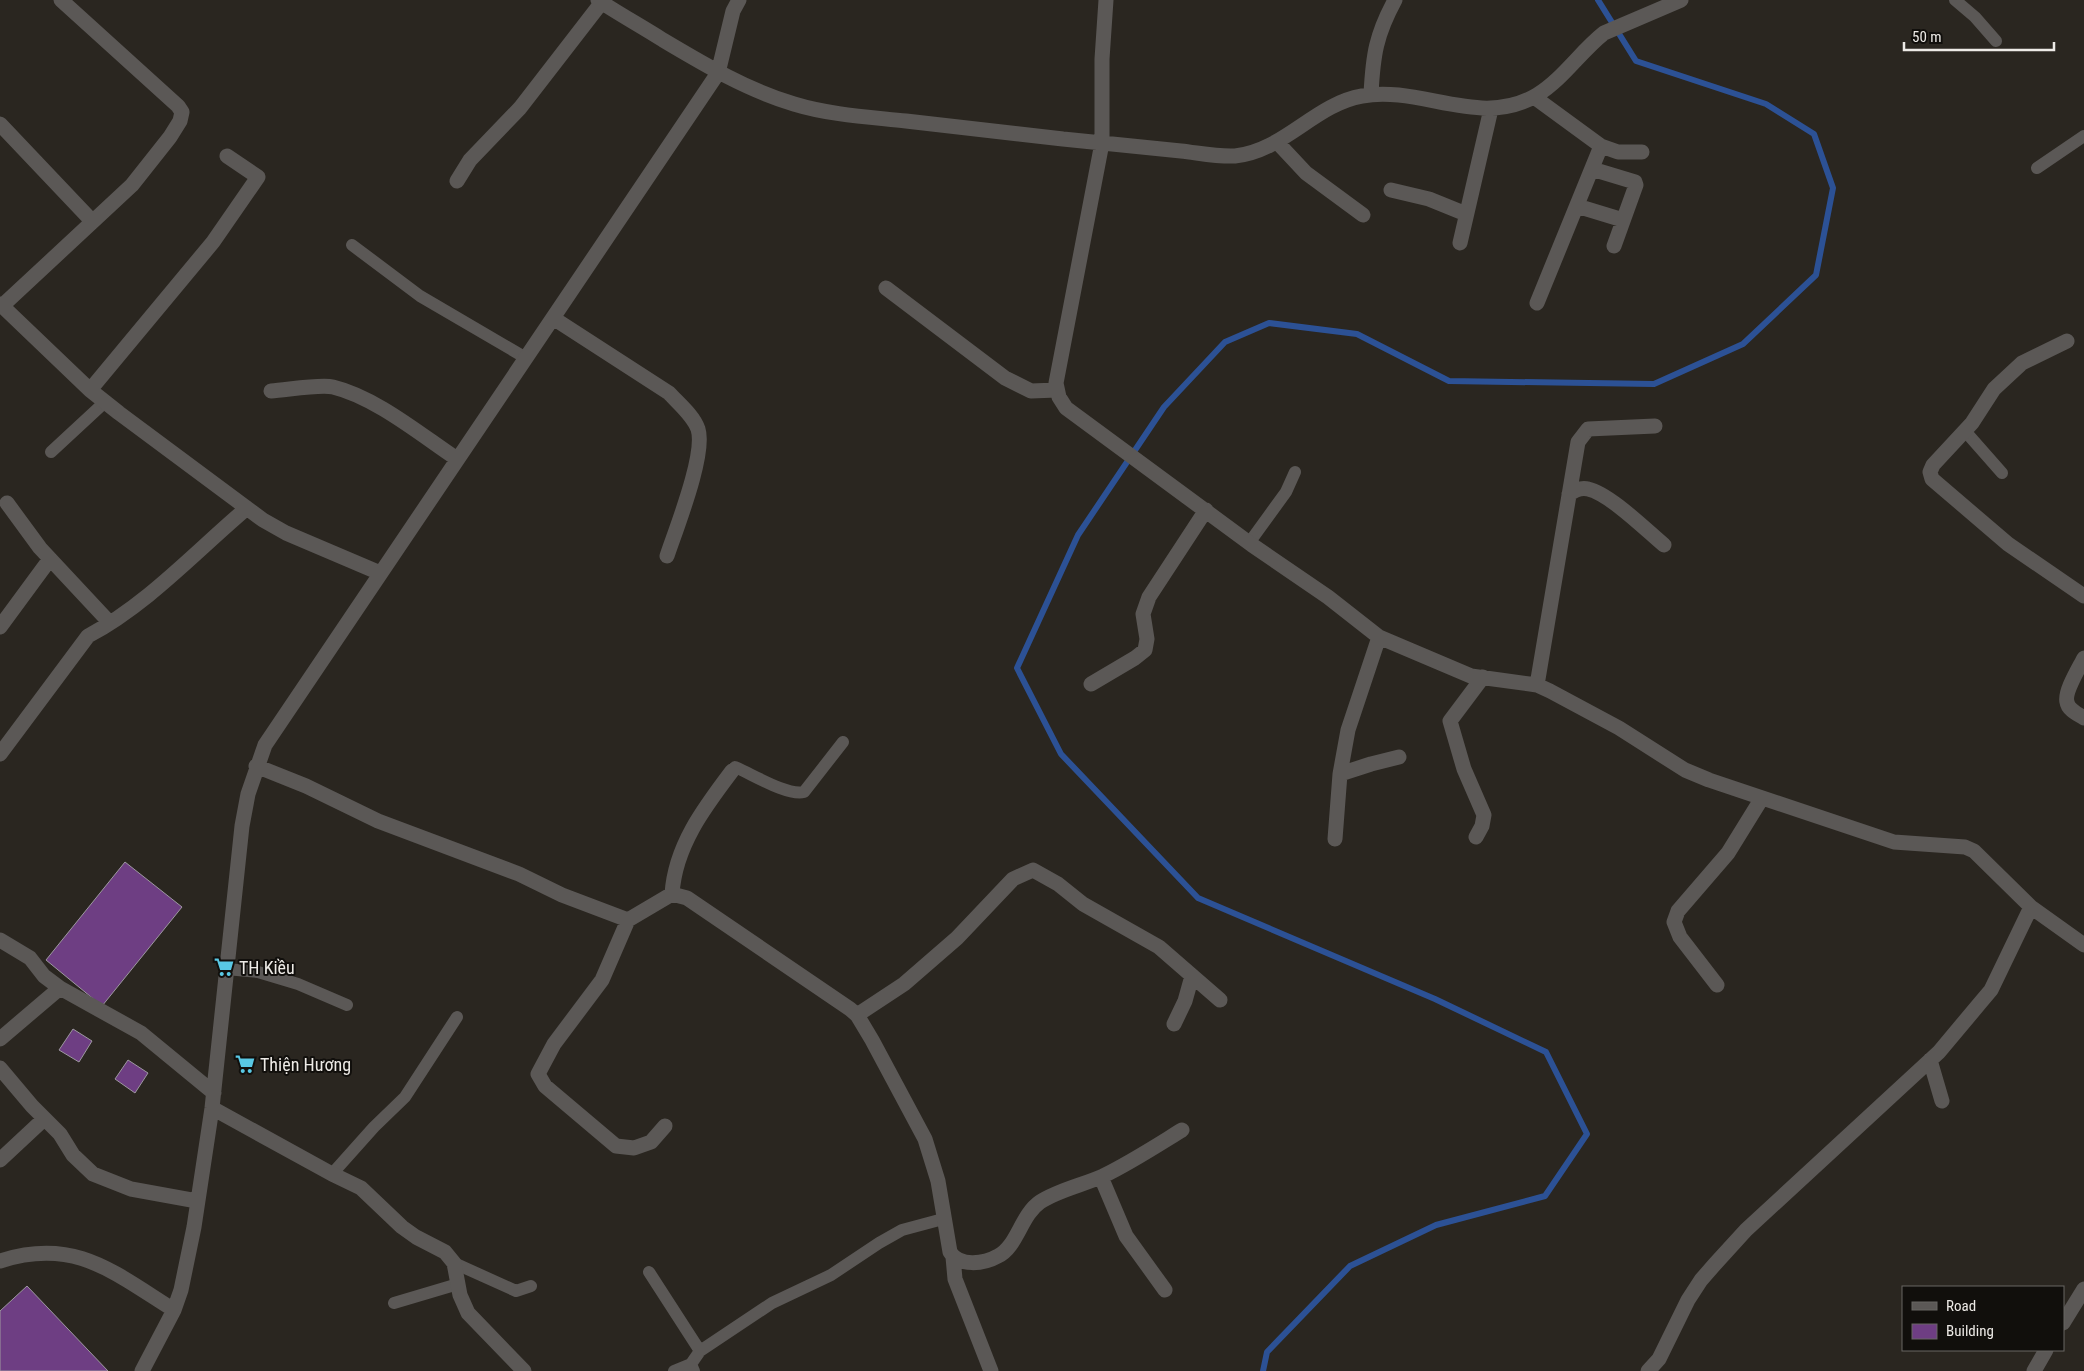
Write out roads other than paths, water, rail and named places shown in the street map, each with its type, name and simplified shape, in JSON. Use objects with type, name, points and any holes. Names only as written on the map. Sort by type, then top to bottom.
[{"type":"street","points":[[61,0],[178,106],[182,112],[180,121],[170,137],[132,185],[1,305],[90,390],[247,508],[286,533],[380,573]]},
{"type":"street","points":[[142,1371],[174,1310],[187,1261],[214,1093],[242,826],[248,794],[256,766],[265,745],[718,73],[734,11],[739,0]]},
{"type":"street","points":[[1106,0],[1102,59],[1102,143],[1056,383],[1057,390],[1066,408],[1096,432],[1147,466],[1249,543],[1328,597],[1379,637],[1471,676],[1483,676],[1537,685],[1568,699],[1619,728],[1685,770],[1708,780],[1894,842],[1965,847],[1974,851],[2031,907],[2084,945]]},
{"type":"street","points":[[1371,94],[1373,62],[1381,26],[1395,0]]},
{"type":"street","points":[[457,180],[470,160],[520,108],[600,1],[718,73],[793,104],[831,112],[1234,156],[1251,153],[1277,142],[1346,100],[1371,94],[1402,96],[1474,109],[1505,108],[1534,97],[1558,79],[1594,40],[1604,33],[1681,0]]},
{"type":"street","points":[[1534,97],[1601,146],[1618,152],[1642,152]]},
{"type":"street","points":[[1460,243],[1491,109]]},
{"type":"street","points":[[0,124],[92,221]]},
{"type":"street","points":[[1277,142],[1306,173],[1363,215]]},
{"type":"street","points":[[1537,304],[1601,146]]},
{"type":"street","points":[[90,390],[213,242],[258,177],[227,156]]},
{"type":"street","points":[[1592,168],[1632,179],[1636,185],[1614,246]]},
{"type":"street","points":[[1391,190],[1429,199],[1466,214]]},
{"type":"street","points":[[1577,206],[1623,220]]},
{"type":"street","points":[[886,288],[1005,378],[1031,391],[1057,390]]},
{"type":"street","points":[[553,318],[668,393],[684,408],[698,428],[699,442],[694,478],[667,556]]},
{"type":"street","points":[[2067,341],[2022,363],[1994,390],[1972,423],[1933,465],[1930,472],[1932,479],[2008,544],[2084,596]]},
{"type":"street","points":[[271,391],[332,387],[345,391],[374,404],[457,459]]},
{"type":"street","points":[[1537,685],[1578,442],[1588,430],[1655,426]]},
{"type":"street","points":[[1569,494],[1577,489],[1587,488],[1600,494],[1625,512],[1664,545]]},
{"type":"street","points":[[7,503],[50,559],[110,623]]},
{"type":"street","points":[[0,754],[88,636],[110,623],[152,591],[247,508]]},
{"type":"street","points":[[1091,684],[1145,650],[1147,639],[1143,614],[1149,597],[1206,510]]},
{"type":"street","points":[[0,627],[50,559]]},
{"type":"street","points":[[1335,839],[1340,774],[1348,730],[1379,637]]},
{"type":"street","points":[[2084,658],[2067,695],[2067,703],[2072,711],[2084,718]]},
{"type":"street","points":[[1476,837],[1482,826],[1484,815],[1464,769],[1450,721],[1483,676]]},
{"type":"street","points":[[1340,774],[1399,757]]},
{"type":"street","points":[[256,766],[306,786],[378,821],[519,874],[562,895],[628,920]]},
{"type":"street","points":[[672,894],[674,874],[679,855],[714,795],[732,770]]},
{"type":"street","points":[[1717,985],[1680,937],[1674,922],[1678,911],[1728,853],[1762,798]]},
{"type":"street","points":[[857,1015],[904,984],[956,938],[1013,880],[1033,870],[1058,884],[1083,904],[1159,947],[1220,1000]]},
{"type":"street","points":[[665,1126],[651,1142],[634,1148],[616,1146],[544,1086],[538,1074],[554,1044],[602,980],[628,920],[672,894],[687,898],[857,1015],[926,1139],[938,1181],[943,1219],[950,1252],[953,1257],[955,1279],[991,1371]]},
{"type":"street","points":[[1648,1371],[1659,1359],[1688,1300],[1701,1280],[1746,1230],[1940,1052],[1991,990],[2031,907]]},
{"type":"street","points":[[0,940],[30,958],[44,976],[60,988],[141,1033],[214,1093]]},
{"type":"street","points":[[1174,1024],[1185,1001],[1192,976]]},
{"type":"street","points":[[0,1039],[60,988]]},
{"type":"street","points":[[1930,1060],[1942,1101]]},
{"type":"street","points":[[0,1068],[60,1134],[73,1155],[93,1174],[131,1189],[197,1201]]},
{"type":"street","points":[[212,1108],[361,1188],[402,1227],[416,1237],[445,1252],[454,1264],[463,1303],[468,1313],[524,1371]]},
{"type":"street","points":[[0,1160],[44,1118]]},
{"type":"street","points":[[953,1257],[963,1262],[985,1261],[999,1256],[1006,1251],[1027,1216],[1038,1204],[1101,1177],[1182,1130]]},
{"type":"street","points":[[1101,1177],[1126,1236],[1165,1290]]},
{"type":"street","points":[[0,1262],[23,1254],[66,1253],[100,1266],[174,1310]]},
{"type":"street","points":[[2064,1321],[2084,1289]]},
{"type":"street","points":[[2034,1371],[2045,1351]]},
{"type":"lane","points":[[1955,0],[1976,17],[1996,41]]},
{"type":"lane","points":[[2037,168],[2084,136]]},
{"type":"lane","points":[[352,245],[420,296],[526,358]]},
{"type":"lane","points":[[51,452],[105,402]]},
{"type":"lane","points":[[1965,431],[2002,473]]},
{"type":"lane","points":[[1249,543],[1286,492],[1295,472]]},
{"type":"lane","points":[[732,770],[735,767],[786,790],[797,793],[804,792],[843,742]]},
{"type":"lane","points":[[226,969],[258,972],[298,984],[347,1005]]},
{"type":"lane","points":[[332,1174],[374,1127],[405,1098],[457,1017]]},
{"type":"lane","points":[[674,1371],[692,1368],[700,1351],[772,1303],[831,1275],[879,1243],[909,1228],[943,1219]]},
{"type":"lane","points":[[454,1264],[516,1291],[531,1286]]},
{"type":"lane","points":[[649,1272],[700,1351]]},
{"type":"lane","points":[[394,1304],[458,1284]]},
{"type":"waterway","points":[[1263,1371],[1267,1352],[1350,1266],[1436,1225],[1545,1196],[1587,1134],[1546,1052],[1435,999],[1198,898],[1061,754],[1017,668],[1078,535],[1164,407],[1225,342],[1269,323],[1357,334],[1449,381],[1654,384],[1743,344],[1816,275],[1833,188],[1814,134],[1766,104],[1636,61],[1598,0]]},
{"type":"place","name":"TH Kiều","points":[[224,967]]},
{"type":"place","name":"Thiện Hương","points":[[245,1064]]}]
